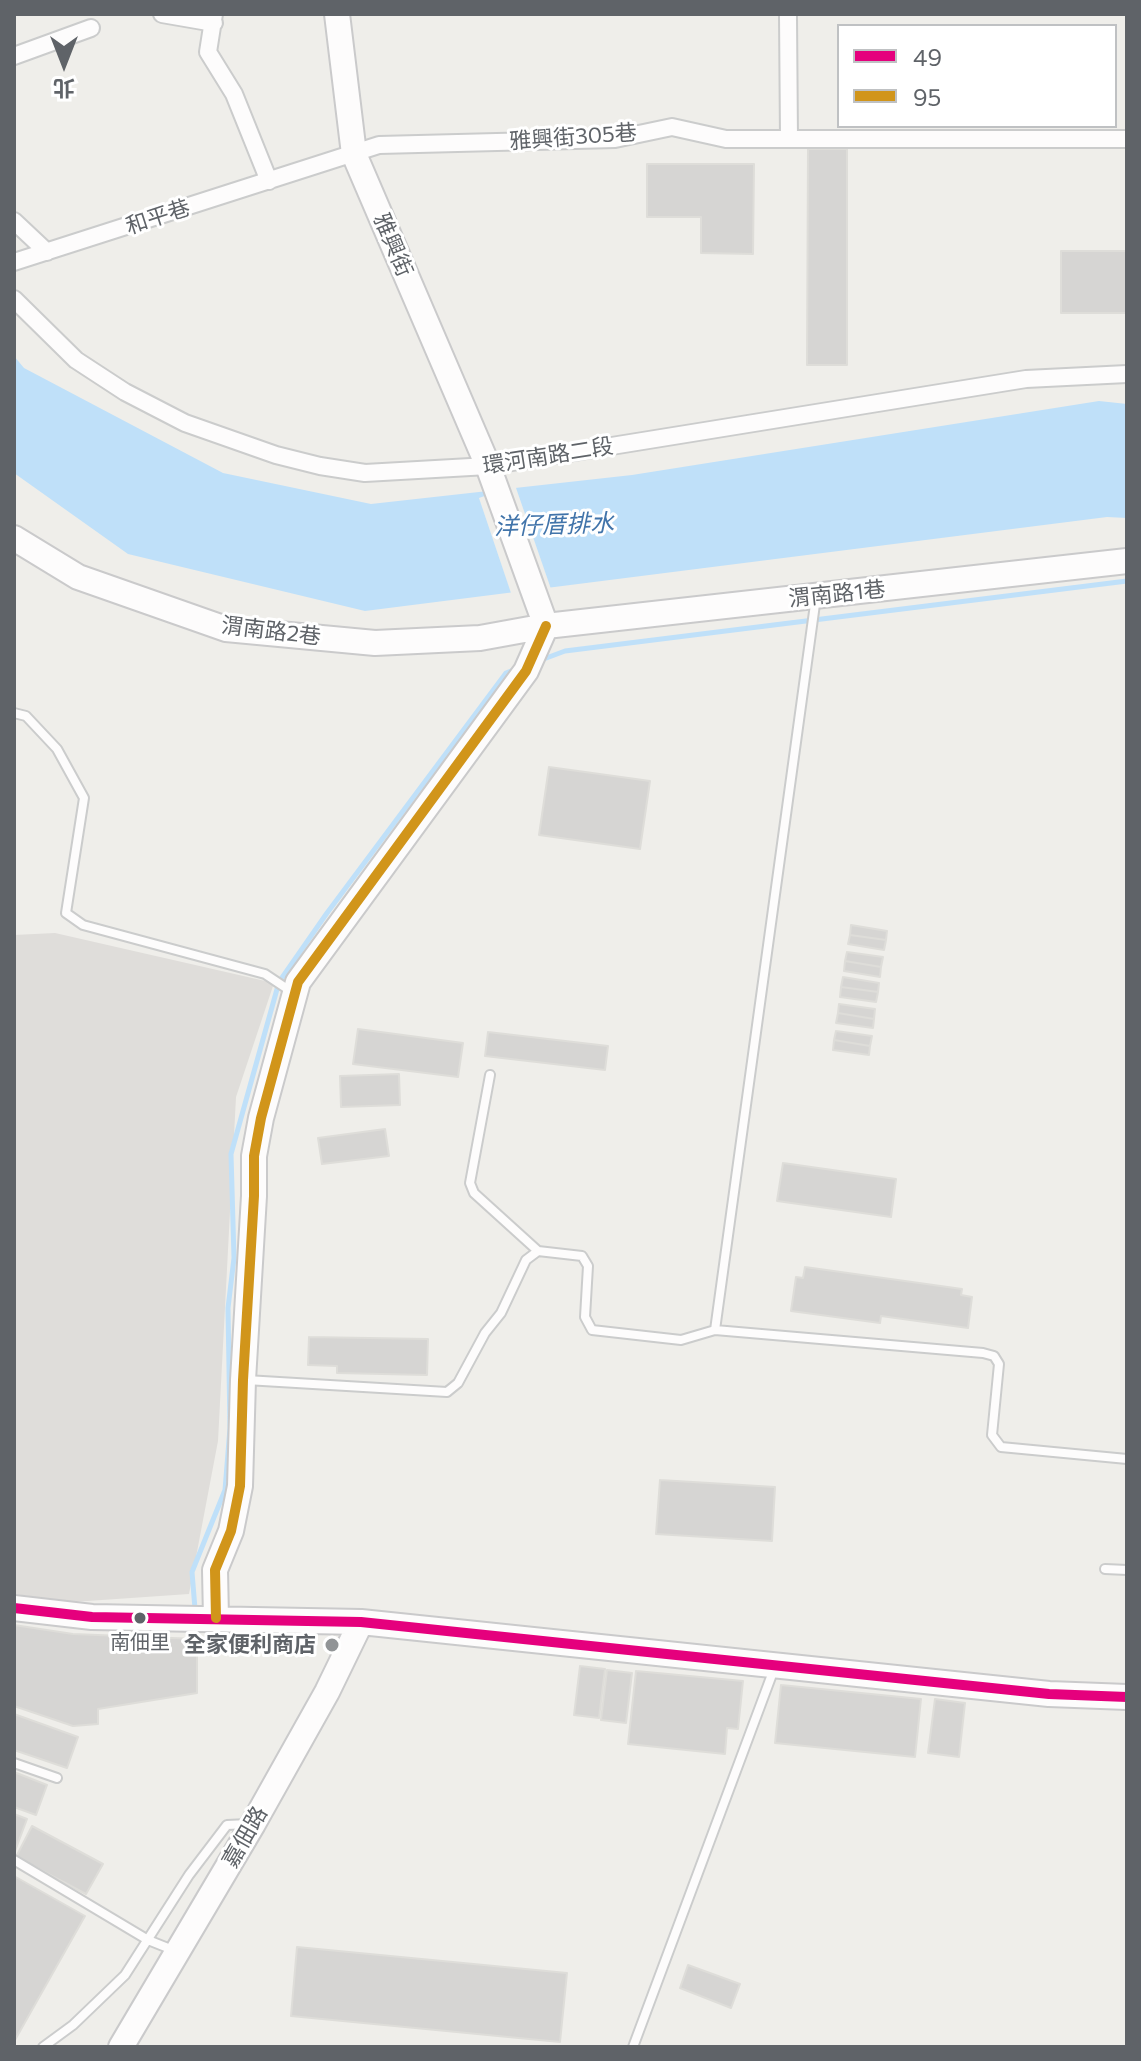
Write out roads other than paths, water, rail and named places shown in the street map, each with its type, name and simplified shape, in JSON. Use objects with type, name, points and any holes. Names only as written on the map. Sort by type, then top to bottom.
[{"type":"street","points":[[162,14],[214,18],[208,52],[234,94],[269,181]]},
{"type":"street","name":"雅興街","points":[[337,14],[354,154],[488,466],[546,626]]},
{"type":"street","points":[[788,16],[789,139]]},
{"type":"street","points":[[14,56],[91,28]]},
{"type":"street","name":"雅興街305巷","points":[[354,154],[379,145],[615,139],[672,127],[726,139],[1127,139]]},
{"type":"street","name":"和平巷","points":[[14,262],[354,154]]},
{"type":"street","points":[[14,221],[47,252]]},
{"type":"street","name":"環河南路二段","points":[[14,299],[76,360],[125,392],[185,423],[236,442],[320,466],[365,473],[488,466],[1026,379],[1127,374]]},
{"type":"street","name":"渭南路2巷","points":[[14,538],[78,577],[226,629],[375,643],[480,638],[546,626]]},
{"type":"street","name":"渭南路1巷","points":[[546,626],[1127,561]]},
{"type":"street","points":[[216,1618],[215,1570],[231,1531],[240,1486],[254,1156],[294,994],[298,982],[526,671],[546,626]]},
{"type":"street","points":[[14,1608],[92,1617],[361,1622],[1049,1694],[1127,1697]]},
{"type":"street","name":"嘉佃路","points":[[121,2047],[253,1824],[327,1692],[361,1622]]},
{"type":"lane","points":[[715,1330],[816,596]]},
{"type":"lane","points":[[14,713],[26,716],[57,749],[84,798],[66,913],[83,925],[265,974],[294,994]]},
{"type":"lane","points":[[490,1075],[470,1183],[474,1193],[538,1251],[582,1256],[588,1266],[585,1317],[592,1330],[681,1340],[715,1330],[983,1353],[994,1356],[999,1364],[992,1435],[1001,1447],[1127,1459]]},
{"type":"lane","points":[[243,1380],[447,1392],[458,1383],[485,1333],[501,1313],[526,1260],[538,1251]]},
{"type":"lane","points":[[1105,1569],[1127,1570]]},
{"type":"lane","points":[[633,2047],[776,1665]]},
{"type":"lane","points":[[14,1763],[57,1778]]},
{"type":"lane","points":[[43,2047],[73,2025],[125,1975],[189,1875],[227,1825],[253,1824]]},
{"type":"lane","points":[[14,1860],[148,1940],[177,1952]]},
{"type":"water","name":"洋仔厝排水","points":[[14,356],[24,368],[223,473],[371,504],[632,475],[1099,401],[1127,404],[1127,518],[1107,517],[365,611],[128,554],[14,473]]},
{"type":"waterway","points":[[541,660],[565,651],[1127,581]]},
{"type":"waterway","points":[[195,1609],[192,1572],[225,1490],[230,1428],[228,1308],[234,1258],[231,1154],[279,982],[506,673],[516,669]]},
{"type":"place","name":"南佃里","points":[[140,1618]]},
{"type":"place","name":"全家便利商店","points":[[332,1645]]}]
